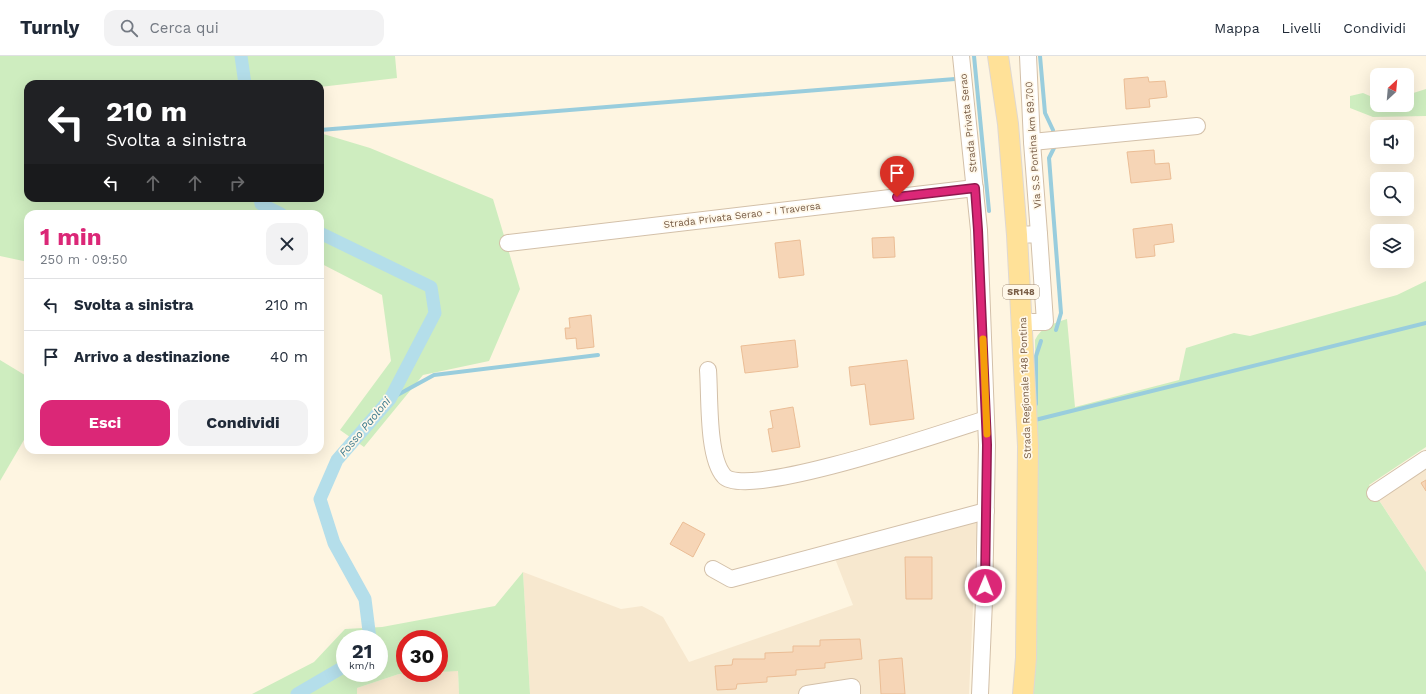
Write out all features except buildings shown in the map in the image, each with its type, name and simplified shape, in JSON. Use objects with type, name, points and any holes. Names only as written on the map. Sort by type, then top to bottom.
[{"type":"main road","name":"Strada Regionale 148 Pontina","points":[[998,56],[1008,124],[1018,235],[1028,446],[1026,658],[1023,694]]},
{"type":"main road","name":"Strada Regionale 148 Pontina","points":[[1011,694],[1027,530]]},
{"type":"street","name":"Strada Privata Serao","points":[[961,56],[979,238],[987,445],[984,600],[980,694]]},
{"type":"street","name":"Via S.S Pontina km 69.700","points":[[1023,322],[1045,322],[1032,142],[1028,56]]},
{"type":"street","points":[[1032,142],[1197,126]]},
{"type":"street","name":"Strada Privata Serao - I Traversa","points":[[508,243],[975,188]]},
{"type":"street","points":[[1018,235],[1039,234]]},
{"type":"street","points":[[708,370],[712,449],[718,467],[725,477],[735,481],[770,478],[824,468],[986,419]]},
{"type":"street","points":[[1374,493],[1426,459]]},
{"type":"street","points":[[713,569],[731,579],[986,511]]},
{"type":"street","points":[[807,694],[852,687],[852,694]]},
{"type":"shaded area","points":[[1426,466],[1426,572],[1379,500]]},
{"type":"shaded area","points":[[977,519],[969,694],[530,694],[523,572],[621,609],[642,606],[663,617],[689,662],[853,605],[834,556]]},
{"type":"shaded area","points":[[458,670],[459,694],[357,694],[357,688],[375,682],[388,682],[388,678],[396,675],[396,682],[448,682],[448,671]]},
{"type":"green space","points":[[0,56],[395,56],[397,78],[324,87],[324,80],[24,80],[24,202],[324,202],[324,134],[370,148],[493,199],[520,289],[489,361],[423,375],[364,447],[340,430],[391,361],[382,295],[324,265],[324,210],[24,210],[24,261],[0,256]]},
{"type":"green space","points":[[1426,89],[1426,116],[1373,117],[1350,108],[1350,96],[1363,93],[1370,96],[1370,112],[1414,112],[1414,93]]},
{"type":"green space","points":[[1426,281],[1426,447],[1369,485],[1426,572],[1426,694],[1029,694],[1037,491],[1035,340],[1041,332],[1053,324],[1067,319],[1075,407],[1179,380],[1186,348],[1234,333],[1250,336],[1397,295]]},
{"type":"green space","points":[[0,360],[24,375],[24,440],[0,481]]},
{"type":"green space","points":[[523,572],[530,694],[459,694],[458,671],[448,672],[448,630],[396,630],[396,675],[388,678],[388,630],[344,630],[382,627],[495,606]]},
{"type":"green space","points":[[336,639],[336,682],[375,682],[357,688],[357,694],[252,694],[314,662]]},
{"type":"waterway","name":"Fosso Paoloni","points":[[241,56],[244,80]]},
{"type":"waterway","points":[[974,56],[989,211]]},
{"type":"waterway","points":[[1040,56],[1045,113],[1053,130]]},
{"type":"waterway","points":[[324,130],[955,79]]},
{"type":"waterway","points":[[1055,146],[1049,158],[1061,313],[1056,330]]},
{"type":"waterway","name":"Fosso Paoloni","points":[[261,202],[261,204],[273,210]]},
{"type":"waterway","name":"Fosso Paoloni","points":[[324,235],[431,287],[435,313],[390,399],[337,460],[320,499],[334,543],[365,599],[369,630]]},
{"type":"waterway","points":[[1035,420],[1426,323]]},
{"type":"waterway","points":[[1036,404],[1036,356],[1041,341]]},
{"type":"waterway","points":[[390,399],[434,375],[598,355]]},
{"type":"waterway","name":"Fosso Paoloni","points":[[297,694],[336,671]]},
{"type":"slow traffic","points":[[983,339],[987,434]]},
{"type":"route","points":[[897,197],[975,188],[987,445],[985,586]]}]
